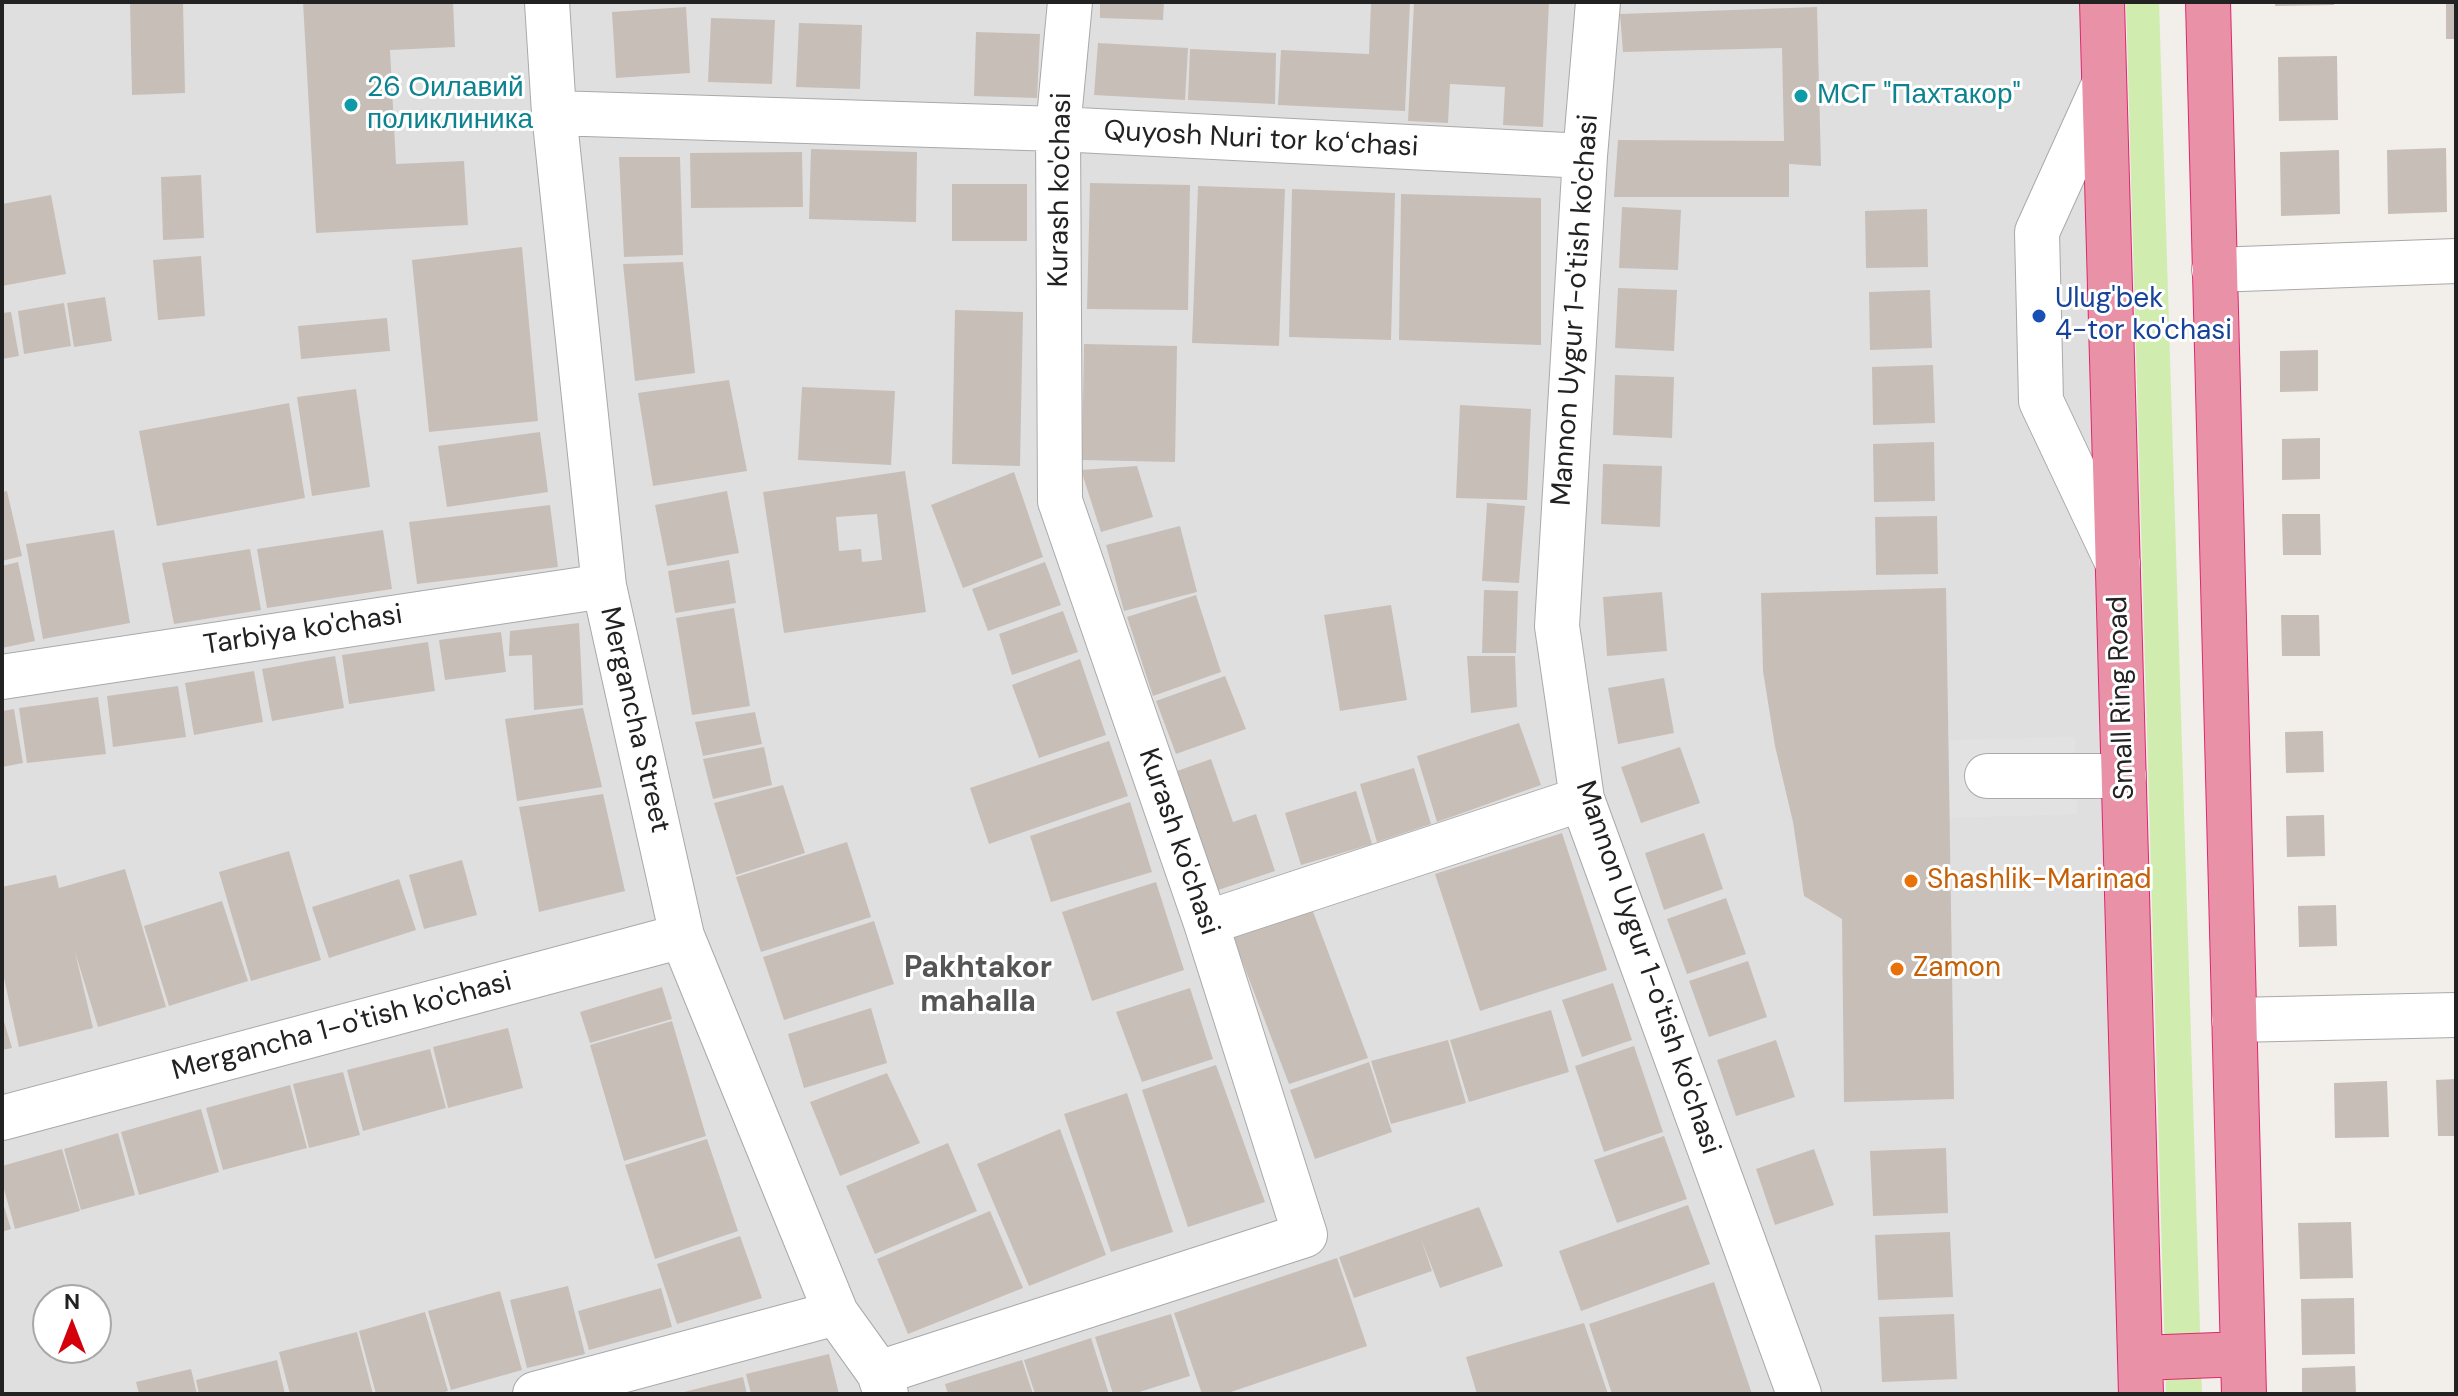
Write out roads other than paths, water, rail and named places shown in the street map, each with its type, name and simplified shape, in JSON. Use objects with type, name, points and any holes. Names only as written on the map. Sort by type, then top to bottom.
[{"type":"highway","name":"Small Ring Road","points":[[2102,2],[2141,1376]]},
{"type":"highway","points":[[2141,1376],[2243,1374],[2208,2]]},
{"type":"street","name":"Mergancha Street","points":[[547,2],[554,113],[604,586],[682,936],[836,1313],[882,1383]]},
{"type":"street","name":"Kurash ko'chasi","points":[[882,1383],[1305,1235],[1206,923],[1060,501],[1058,129],[1070,2]]},
{"type":"street","name":"Mannon Uygur 1-o'tish ko'chasi","points":[[1598,2],[1585,156],[1557,626],[1582,799],[1799,1394]]},
{"type":"street","points":[[2104,84],[2037,232],[2041,401],[2118,564]]},
{"type":"street","name":"Quyosh Nuri tor koʻchasi","points":[[554,113],[1058,129],[1585,156]]},
{"type":"street","points":[[2214,270],[2456,261]]},
{"type":"street","name":"Tarbiya ko'chasi","points":[[2,677],[604,586]]},
{"type":"street","points":[[1987,776],[2124,776]]},
{"type":"street","points":[[1206,923],[1582,799]]},
{"type":"street","name":"Mergancha 1-o'tish ko'chasi","points":[[2,1118],[682,936]]},
{"type":"street","points":[[2234,1020],[2456,1015]]},
{"type":"street","points":[[535,1394],[836,1313]]},
{"type":"place","name":"МСГ \"Пахтакор\"","points":[[1801,96]]},
{"type":"place","name":"26 Оилавий поликлиника","points":[[351,105]]},
{"type":"place","name":"Ulug'bek 4-tor ko'chasi","points":[[2039,316]]},
{"type":"place","name":"Shashlik-Marinad","points":[[1911,881]]},
{"type":"place","name":"Zamon","points":[[1897,969]]},
{"type":"district","name":"Pakhtakor mahalla","points":[[978,986]]}]
